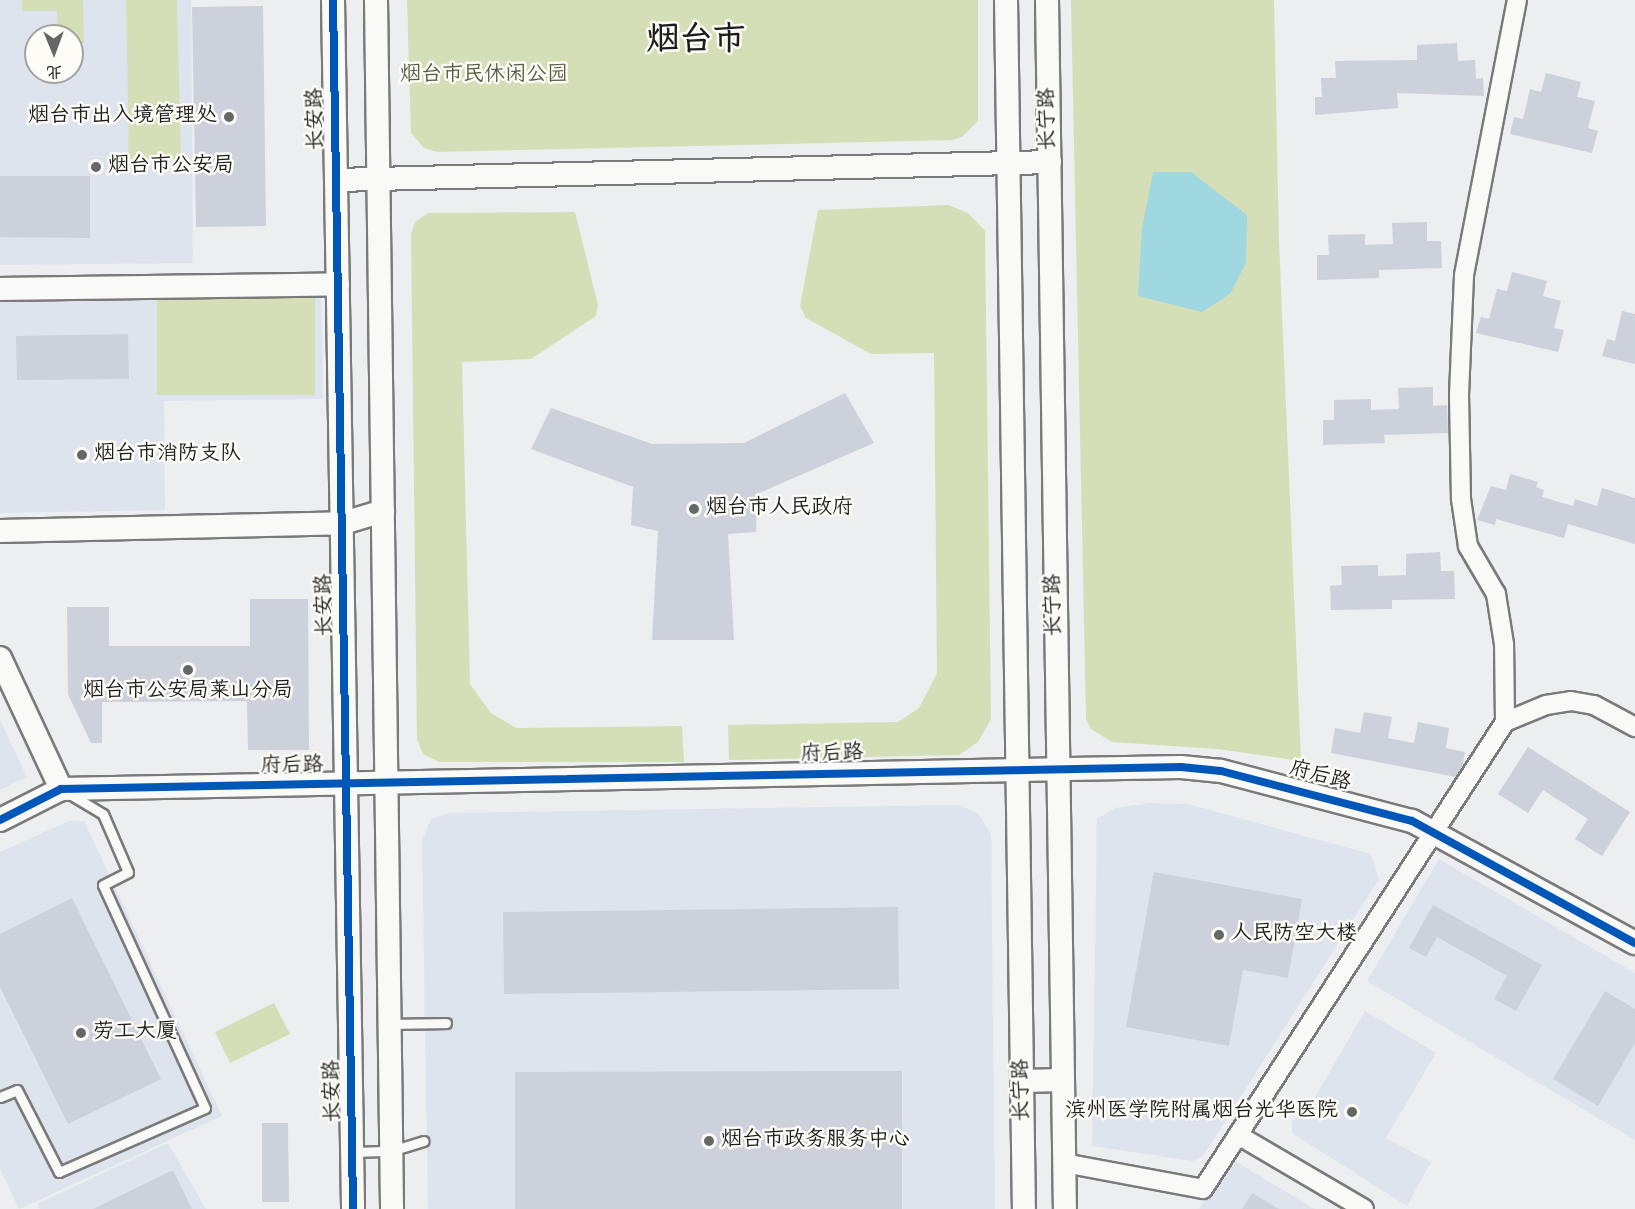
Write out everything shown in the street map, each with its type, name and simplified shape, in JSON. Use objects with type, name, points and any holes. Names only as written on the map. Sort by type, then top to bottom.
[{"type":"street","name":"长安路","points":[[333,0],[353,1209]]},
{"type":"street","points":[[375,0],[388,784],[392,1209]]},
{"type":"street","name":"长宁路","points":[[1006,0],[1024,1209]]},
{"type":"street","name":"长宁路","points":[[1047,0],[1065,1209]]},
{"type":"street","points":[[1064,1163],[1203,1189],[1505,722],[1504,644],[1496,594],[1468,546],[1461,499],[1459,395],[1464,275],[1517,0]]},
{"type":"street","points":[[336,180],[1050,162]]},
{"type":"street","points":[[0,289],[338,284]]},
{"type":"street","points":[[1014,479],[1054,478]]},
{"type":"street","points":[[0,531],[343,523],[383,511]]},
{"type":"street","points":[[0,658],[61,789]]},
{"type":"street","points":[[1505,722],[1546,705],[1571,701],[1604,710],[1635,727]]},
{"type":"street","name":"府后路","points":[[0,820],[61,789],[388,784],[1019,768],[1221,771],[1401,818],[1434,831],[1635,942]]},
{"type":"street","points":[[1023,1081],[1063,1080]]},
{"type":"street","points":[[1238,1134],[1364,1209]]},
{"type":"lane","points":[[0,1097],[16,1090],[59,1172],[205,1108],[103,885],[129,872],[102,814],[61,789]]},
{"type":"lane","points":[[390,1024],[446,1023]]},
{"type":"lane","points":[[352,1152],[392,1151],[424,1141]]},
{"type":"shaded area","name":"烟台市公安局","points":[[0,0],[191,0],[193,263],[0,265]]},
{"type":"shaded area","name":"烟台市消防支队","points":[[321,294],[323,399],[164,401],[165,510],[0,513],[0,296]]},
{"type":"shaded area","points":[[0,720],[27,777],[0,790]]},
{"type":"shaded area","points":[[1150,803],[1188,804],[1371,854],[1379,879],[1203,1156],[1193,1161],[1092,1146],[1097,819],[1115,808]]},
{"type":"shaded area","points":[[958,805],[978,813],[991,834],[995,1209],[428,1209],[422,841],[431,819],[449,813]]},
{"type":"shaded area","points":[[69,821],[84,821],[222,1116],[19,1209],[0,1169],[0,852]]},
{"type":"shaded area","points":[[1439,859],[1635,973],[1635,1140],[1367,981]]},
{"type":"shaded area","name":"滨州医学院附属烟台光华医院","points":[[1365,1011],[1436,1053],[1386,1138],[1431,1162],[1407,1206],[1292,1133],[1292,1121],[1308,1109]]},
{"type":"shaded area","points":[[168,1143],[206,1209],[40,1209],[37,1204]]},
{"type":"shaded area","points":[[1231,1159],[1315,1209],[1199,1209]]},
{"type":"green space","points":[[22,0],[83,0],[84,24],[58,24],[57,11],[22,11]]},
{"type":"green space","points":[[126,0],[177,0],[181,159],[129,160]]},
{"type":"green space","name":"烟台市民休闲公园","points":[[407,0],[978,0],[978,121],[963,136],[953,140],[437,152],[424,148],[411,133]]},
{"type":"green space","points":[[1071,0],[1274,0],[1279,241],[1301,761],[1217,749],[1112,742],[1091,729],[1086,719]]},
{"type":"green space","points":[[949,205],[969,214],[985,231],[991,719],[978,742],[959,755],[729,760],[728,725],[898,722],[919,708],[937,673],[934,353],[871,354],[806,318],[800,306],[818,210]]},
{"type":"green space","points":[[575,212],[598,305],[596,316],[531,359],[462,362],[470,684],[491,713],[516,728],[682,726],[684,762],[439,762],[423,754],[417,739],[411,234],[415,222],[428,213]]},
{"type":"green space","points":[[157,297],[315,297],[315,395],[157,395]]},
{"type":"green space","points":[[274,1003],[290,1034],[230,1063],[215,1032]]},
{"type":"water","points":[[1153,172],[1191,172],[1247,215],[1246,263],[1230,294],[1202,312],[1138,296],[1142,229]]},
{"type":"building","name":"烟台市出入境管理处","points":[[263,6],[266,226],[196,227],[192,7]]},
{"type":"building","points":[[1457,43],[1458,61],[1475,60],[1476,79],[1483,78],[1484,96],[1397,93],[1398,108],[1315,115],[1315,97],[1322,97],[1321,78],[1336,78],[1335,61],[1417,60],[1417,45]]},
{"type":"building","points":[[1546,73],[1581,82],[1577,97],[1595,101],[1588,128],[1598,131],[1592,153],[1510,134],[1514,117],[1523,119],[1530,89],[1541,92]]},
{"type":"building","name":"烟台市公安局","points":[[0,176],[90,176],[90,238],[0,237]]},
{"type":"building","points":[[1427,222],[1427,241],[1441,241],[1442,268],[1379,270],[1379,278],[1317,280],[1317,255],[1329,255],[1328,235],[1365,234],[1365,245],[1393,244],[1392,223]]},
{"type":"building","points":[[1512,272],[1547,281],[1543,296],[1561,301],[1554,328],[1564,330],[1558,352],[1476,333],[1481,317],[1489,319],[1497,289],[1507,291]]},
{"type":"building","points":[[1622,311],[1635,314],[1635,364],[1602,356],[1607,339],[1615,341]]},
{"type":"building","points":[[128,334],[129,379],[17,380],[16,336]]},
{"type":"building","points":[[1433,387],[1433,406],[1447,405],[1448,433],[1384,435],[1385,443],[1323,445],[1323,420],[1334,420],[1334,400],[1371,399],[1371,410],[1399,409],[1398,388]]},
{"type":"building","name":"烟台市人民政府","points":[[845,393],[874,443],[757,494],[756,532],[728,534],[734,640],[652,640],[658,531],[631,525],[633,487],[531,449],[551,408],[652,444],[744,443]]},
{"type":"building","points":[[1510,474],[1538,482],[1536,487],[1544,490],[1542,497],[1573,506],[1575,499],[1597,506],[1602,488],[1635,498],[1635,544],[1568,524],[1564,538],[1496,519],[1495,525],[1477,520],[1491,486],[1506,490]]},
{"type":"building","points":[[1440,552],[1441,571],[1454,571],[1455,599],[1392,600],[1392,609],[1331,610],[1330,586],[1342,585],[1341,566],[1378,565],[1378,576],[1406,575],[1406,554]]},
{"type":"building","name":"烟台市公安局莱山分局","points":[[250,599],[308,599],[309,750],[248,750],[247,701],[102,702],[102,743],[91,743],[68,694],[67,607],[109,607],[109,646],[250,646]]},
{"type":"building","points":[[1364,712],[1392,717],[1388,738],[1414,743],[1418,722],[1449,728],[1446,748],[1465,752],[1462,767],[1456,777],[1331,753],[1335,728],[1360,733]]},
{"type":"building","points":[[1528,747],[1630,812],[1602,856],[1575,839],[1588,819],[1543,790],[1528,813],[1498,794]]},
{"type":"building","name":"人民防空大楼","points":[[1154,872],[1302,899],[1288,978],[1243,970],[1229,1046],[1126,1027]]},
{"type":"building","name":"劳工大厦","points":[[72,898],[161,1079],[68,1124],[0,987],[0,934]]},
{"type":"building","points":[[1433,905],[1542,965],[1516,1011],[1494,999],[1507,976],[1437,937],[1426,957],[1409,948]]},
{"type":"building","points":[[898,907],[899,989],[504,994],[503,912]]},
{"type":"building","points":[[1605,991],[1635,1009],[1635,1043],[1598,1106],[1553,1079]]},
{"type":"building","name":"烟台市政务服务中心","points":[[902,1071],[902,1209],[515,1209],[515,1072]]},
{"type":"building","points":[[262,1123],[288,1123],[289,1202],[262,1202]]},
{"type":"building","points":[[173,1170],[192,1209],[93,1209]]},
{"type":"building","points":[[1252,1193],[1279,1209],[1242,1209]]},
{"type":"cycle path","points":[[333,0],[353,1209]]},
{"type":"cycle path","points":[[0,820],[61,789],[1181,767],[1221,771],[1412,821],[1635,943]]},
{"type":"place","name":"烟台市出入境管理处","points":[[229,117]]},
{"type":"place","name":"烟台市公安局","points":[[96,167]]},
{"type":"place","name":"烟台市消防支队","points":[[82,455]]},
{"type":"place","name":"烟台市人民政府","points":[[694,509]]},
{"type":"place","name":"烟台市公安局莱山分局","points":[[188,670]]},
{"type":"place","name":"人民防空大楼","points":[[1219,935]]},
{"type":"place","name":"劳工大厦","points":[[81,1033]]},
{"type":"place","name":"滨州医学院附属烟台光华医院","points":[[1352,1112]]},
{"type":"place","name":"烟台市政务服务中心","points":[[709,1141]]},
{"type":"district","name":"烟台市","points":[[696,43]]}]
